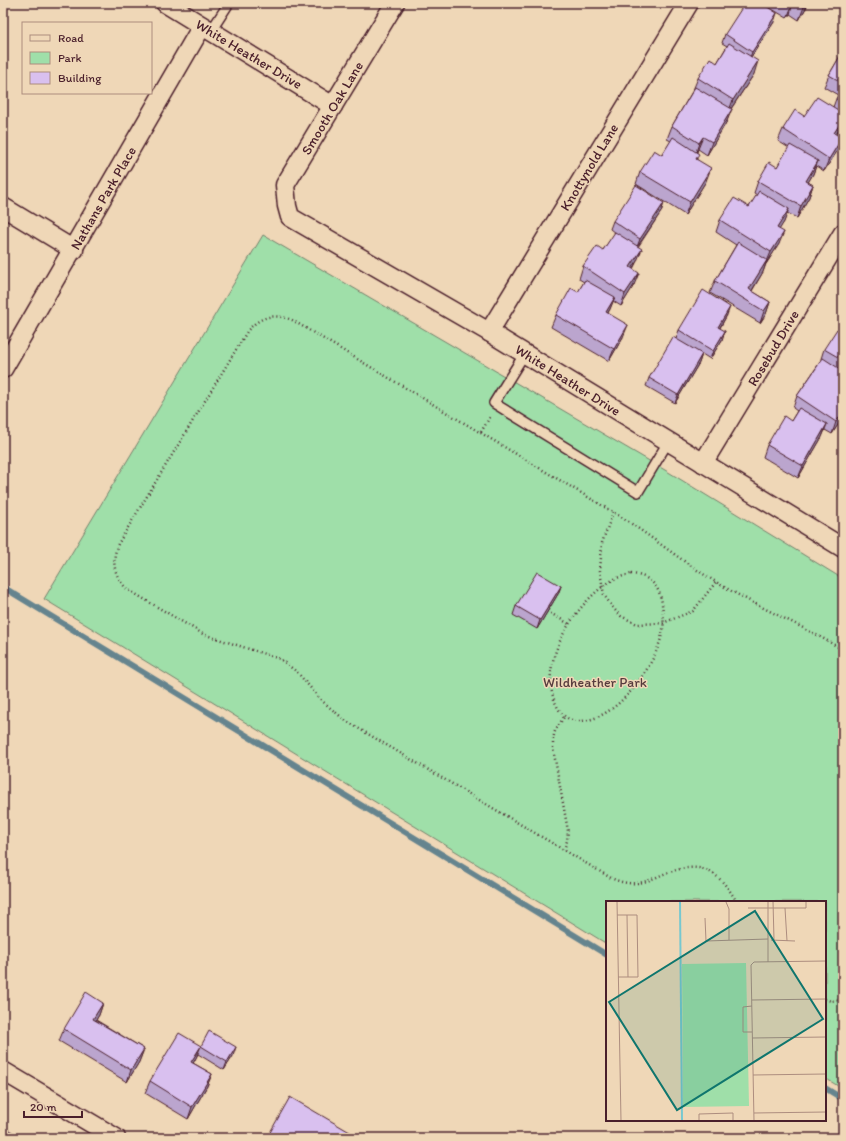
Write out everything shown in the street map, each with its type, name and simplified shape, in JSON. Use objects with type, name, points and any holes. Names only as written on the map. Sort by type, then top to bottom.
[{"type":"street","name":"White Heather Drive","points":[[165,3],[333,106]]},
{"type":"street","name":"Smooth Oak Lane","points":[[290,217],[287,206],[285,186],[396,3]]},
{"type":"street","name":"Knottynold Lane","points":[[489,332],[689,3]]},
{"type":"street","name":"Nathans Park Place","points":[[3,369],[207,28]]},
{"type":"street","points":[[3,207],[74,250]]},
{"type":"street","name":"White Heather Drive","points":[[290,217],[525,353],[843,548]]},
{"type":"street","name":"Rosebud Drive","points":[[703,463],[843,233]]},
{"type":"street","points":[[3,1071],[116,1138]]},
{"type":"lane","points":[[207,28],[229,3]]},
{"type":"lane","points":[[525,353],[494,403],[638,492],[668,442]]},
{"type":"path","points":[[736,901],[718,877],[700,868],[682,867],[640,883],[622,882],[611,878],[346,721],[320,700],[297,672],[280,659],[203,634],[127,589],[116,574],[114,554],[122,538],[248,330],[255,323],[264,318],[274,316],[292,320],[613,512],[716,582],[760,607],[806,629],[843,650]]},
{"type":"path","points":[[613,512],[602,543],[600,558],[602,587],[608,602],[625,618],[637,624],[644,625],[663,623],[693,611],[716,582]]},
{"type":"path","points":[[631,574],[640,575],[648,579],[660,592],[663,623],[663,633],[653,659],[643,675],[625,697],[613,707],[592,719],[572,720],[564,717],[554,700],[550,676],[557,649],[569,624],[582,607],[602,587],[612,580],[631,574]]},
{"type":"path","points":[[547,611],[569,624]]},
{"type":"path","points":[[564,717],[553,740],[568,831],[564,850]]},
{"type":"path","points":[[826,999],[831,1001],[843,999]]},
{"type":"green space","name":"Wildheather Park","points":[[263,235],[670,473],[843,579],[843,1089],[826,1079],[826,901],[606,901],[606,943],[44,599]]},
{"type":"building","points":[[745,3],[761,3],[777,13],[752,52],[725,34]]},
{"type":"building","points":[[797,3],[806,3],[804,7]]},
{"type":"building","points":[[729,43],[758,61],[733,100],[698,78],[710,58],[717,63]]},
{"type":"building","points":[[843,51],[843,83],[829,75]]},
{"type":"building","points":[[695,87],[732,109],[712,142],[703,137],[699,143],[672,126]]},
{"type":"building","points":[[843,87],[843,103],[836,99]]},
{"type":"building","points":[[817,97],[843,113],[843,119],[834,133],[842,138],[829,159],[783,129],[795,110],[804,116]]},
{"type":"building","points":[[673,137],[699,154],[696,159],[711,168],[690,202],[640,172],[654,150],[662,155]]},
{"type":"building","points":[[790,145],[818,161],[806,181],[813,185],[801,206],[758,181],[769,162],[777,167]]},
{"type":"building","points":[[636,185],[664,203],[640,239],[613,221]]},
{"type":"building","points":[[759,191],[789,209],[777,228],[784,232],[771,252],[720,220],[734,198],[749,207]]},
{"type":"building","points":[[615,232],[642,249],[630,267],[639,273],[625,294],[583,266],[597,246],[603,250]]},
{"type":"building","points":[[738,242],[767,260],[749,289],[770,302],[764,311],[715,281]]},
{"type":"building","points":[[585,280],[615,297],[606,312],[628,325],[614,349],[556,315],[571,288],[578,292]]},
{"type":"building","points":[[703,290],[730,307],[718,327],[725,331],[713,351],[679,330]]},
{"type":"building","points":[[837,329],[843,333],[843,360],[824,349]]},
{"type":"building","points":[[673,337],[702,354],[678,395],[649,378]]},
{"type":"building","points":[[823,358],[843,371],[843,412],[836,422],[797,396]]},
{"type":"building","points":[[799,408],[827,424],[803,466],[767,445],[784,416],[791,421]]},
{"type":"building","points":[[537,572],[561,586],[540,620],[516,606]]},
{"type":"building","points":[[86,992],[103,1003],[93,1019],[144,1049],[131,1070],[64,1029]]},
{"type":"building","points":[[209,1031],[236,1047],[227,1062],[201,1046]]},
{"type":"building","points":[[179,1033],[201,1046],[191,1062],[212,1074],[192,1107],[150,1081]]},
{"type":"building","points":[[290,1097],[360,1138],[270,1138],[268,1136]]},
{"type":"building","points":[[9,1130],[21,1138],[4,1138]]},
{"type":"waterway","points":[[3,587],[606,954]]},
{"type":"waterway","points":[[826,1089],[843,1099]]}]
